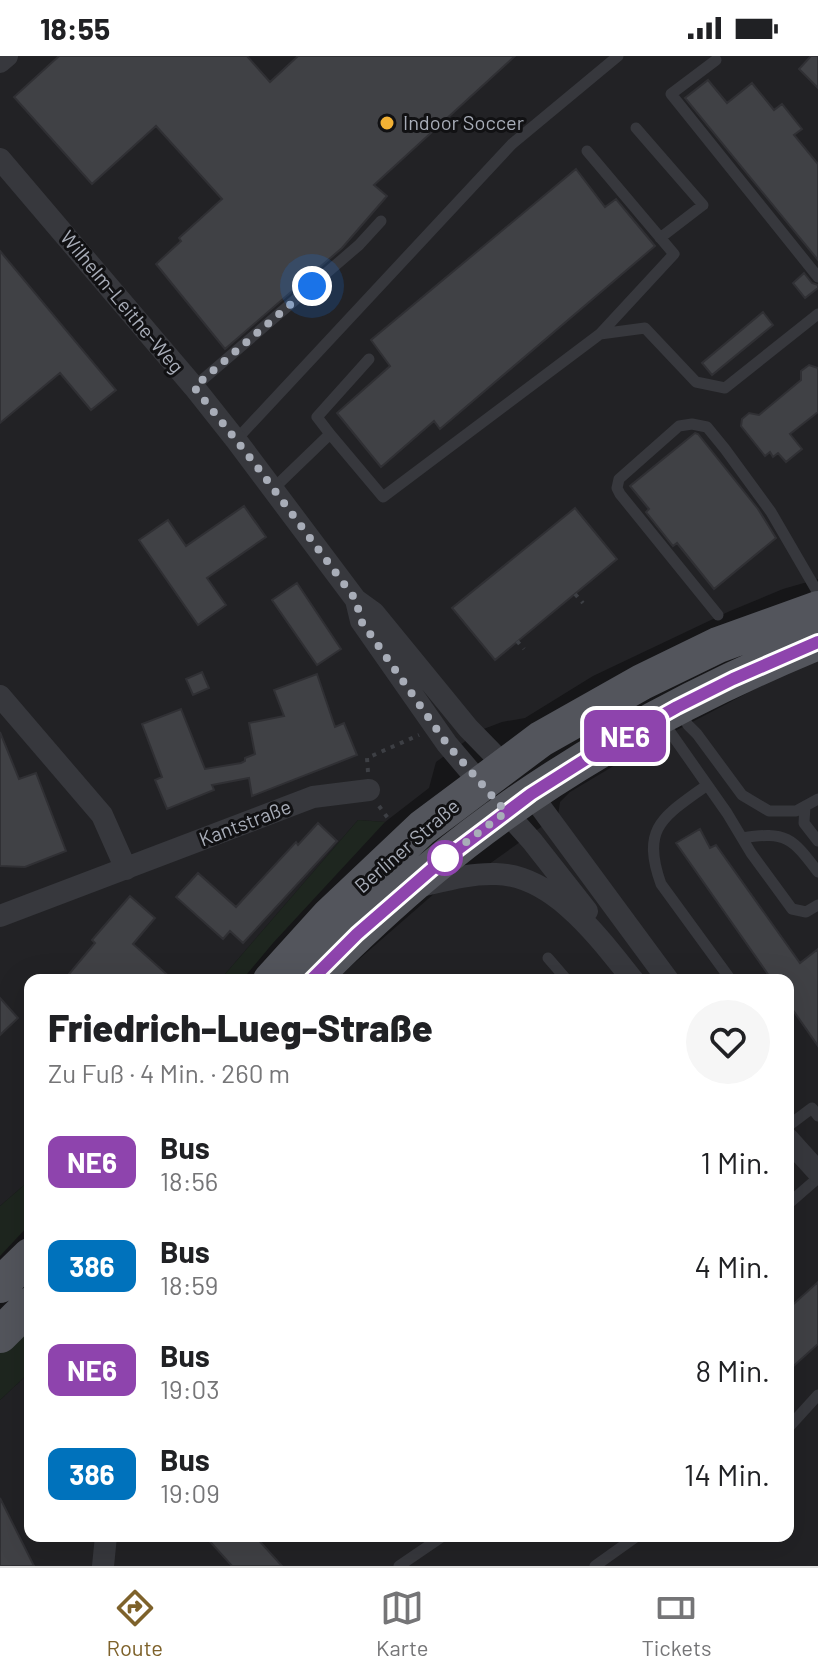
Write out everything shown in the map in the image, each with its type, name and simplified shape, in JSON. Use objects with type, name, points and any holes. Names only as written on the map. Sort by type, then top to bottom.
[{"type":"main road","name":"Berliner Straße","points":[[276,974],[329,916],[422,828],[541,739],[642,682],[718,645],[818,609]]},
{"type":"main road","name":"Berliner Straße","points":[[317,974],[408,889],[518,803],[602,749],[668,712],[733,679],[818,642]]},
{"type":"main road","name":"Wilhelm-Leithe-Weg","points":[[492,774],[518,803]]},
{"type":"main road","points":[[0,1285],[24,1262]]},
{"type":"main road","points":[[0,1335],[24,1311]]},
{"type":"street","points":[[0,62],[7,56]]},
{"type":"street","name":"Wilhelm-Leithe-Weg","points":[[0,159],[194,387],[356,600],[374,613],[468,728],[492,774]]},
{"type":"street","name":"Wilhelm-Leithe-Weg","points":[[356,600],[361,621],[447,744],[492,774]]},
{"type":"street","points":[[0,696],[102,815],[126,869]]},
{"type":"street","name":"Kantstraße","points":[[0,916],[313,797],[369,790]]},
{"type":"street","points":[[518,803],[532,841],[587,913],[588,924]]},
{"type":"street","points":[[518,803],[663,974]]},
{"type":"street","points":[[408,889],[462,876],[499,874],[518,877],[543,888],[588,924],[628,974]]},
{"type":"street","points":[[794,1146],[818,1175]]},
{"type":"street","points":[[103,1566],[105,1542]]},
{"type":"lane","points":[[236,440],[512,144],[618,56]]},
{"type":"lane","points":[[716,60],[671,94],[818,277]]},
{"type":"lane","points":[[636,128],[703,205],[660,238]]},
{"type":"lane","points":[[369,359],[317,417],[383,497],[600,334],[674,254],[587,151]]},
{"type":"lane","points":[[194,387],[359,245],[381,221]]},
{"type":"lane","points":[[600,334],[645,328],[696,382],[725,388],[818,314]]},
{"type":"lane","points":[[718,615],[617,488],[619,479],[679,426],[692,424],[707,427],[771,512],[818,593]]},
{"type":"lane","points":[[273,489],[330,434]]},
{"type":"lane","points":[[668,712],[707,785],[792,909],[806,912],[818,905]]},
{"type":"lane","points":[[668,712],[697,734],[742,795],[769,811],[796,811],[818,799]]},
{"type":"lane","points":[[707,785],[659,823],[654,847],[655,868],[661,884],[727,974]]},
{"type":"lane","points":[[805,806],[804,823],[818,841]]},
{"type":"lane","points":[[742,838],[785,837],[797,846],[818,872]]},
{"type":"lane","points":[[548,958],[562,974]]},
{"type":"lane","points":[[794,1122],[812,1108],[818,1116]]},
{"type":"lane","points":[[794,1198],[818,1175]]},
{"type":"lane","points":[[794,1421],[818,1395]]},
{"type":"lane","points":[[399,1566],[434,1542]]},
{"type":"lane","points":[[595,1566],[629,1542]]},
{"type":"path","points":[[575,594],[583,603]]},
{"type":"path","points":[[517,641],[524,649]]},
{"type":"path","points":[[369,790],[367,758],[419,735],[426,744]]},
{"type":"shaded area","points":[[0,56],[818,56],[818,579],[783,589],[730,611],[593,676],[525,718],[481,730],[436,762],[429,788],[385,822],[358,820],[225,974],[24,974],[24,1185],[0,1206]]},
{"type":"shaded area","points":[[818,656],[818,1566],[0,1566],[0,1400],[24,1378],[24,1542],[794,1542],[794,974],[342,974],[436,892],[461,884],[558,815],[560,802],[570,792],[652,743]]},
{"type":"shaded area","points":[[358,820],[385,822],[247,974],[225,974]]},
{"type":"shaded area","points":[[24,1185],[24,1230],[0,1256],[0,1206]]},
{"type":"shaded area","points":[[24,1325],[24,1378],[0,1400],[0,1347]]},
{"type":"building","points":[[59,56],[247,56],[270,82],[298,56],[515,56],[374,185],[387,196],[342,248],[225,349],[156,264],[222,199],[156,126],[92,184],[14,97]]},
{"type":"building","points":[[811,56],[818,56],[818,88],[799,69]]},
{"type":"building","points":[[708,80],[727,103],[752,83],[774,110],[782,104],[802,129],[794,135],[818,164],[818,260],[685,98]]},
{"type":"building","points":[[576,169],[605,207],[616,199],[655,246],[440,429],[434,421],[381,467],[337,413],[390,366],[371,340]]},
{"type":"building","points":[[0,251],[116,390],[91,410],[60,373],[0,423]]},
{"type":"building","points":[[804,273],[818,285],[805,298],[793,283]]},
{"type":"building","points":[[763,312],[773,325],[712,375],[702,363]]},
{"type":"building","points":[[809,365],[818,368],[818,412],[790,434],[802,449],[786,462],[778,453],[773,457],[770,452],[765,456],[741,426],[742,419],[749,413],[759,415],[801,380],[801,371]]},
{"type":"building","points":[[695,433],[758,509],[776,538],[714,589],[677,543],[673,546],[630,486]]},
{"type":"building","points":[[244,506],[266,537],[207,578],[226,605],[198,625],[139,540],[168,520],[186,546]]},
{"type":"building","points":[[575,508],[617,559],[495,660],[452,608]]},
{"type":"building","points":[[297,583],[341,649],[317,665],[272,600]]},
{"type":"building","points":[[202,672],[209,688],[193,695],[186,679]]},
{"type":"building","points":[[317,674],[335,727],[344,723],[357,755],[252,796],[249,778],[212,785],[214,790],[167,809],[155,780],[162,777],[142,724],[181,709],[205,769],[241,763],[255,754],[249,723],[284,716],[274,690]]},
{"type":"building","points":[[0,732],[19,779],[36,773],[66,851],[25,867],[0,866]]},
{"type":"building","points":[[318,823],[337,841],[243,943],[230,931],[223,939],[176,897],[198,873],[236,907],[296,842],[298,845]]},
{"type":"building","points":[[700,829],[710,848],[716,845],[800,963],[818,949],[818,1046],[794,1012],[794,974],[768,974],[676,843]]},
{"type":"building","points":[[130,896],[155,918],[133,944],[166,974],[69,974],[95,943],[92,940]]},
{"type":"building","points":[[0,998],[18,1018],[0,1035]]},
{"type":"building","points":[[818,1282],[818,1344],[794,1366],[794,1304]]},
{"type":"building","points":[[0,1498],[34,1566],[0,1566]]},
{"type":"building","points":[[210,1542],[260,1542],[282,1566],[232,1566]]},
{"type":"bus line","name":"NE6","points":[[317,974],[357,934],[433,868],[531,794],[677,707],[818,642]]},
{"type":"place","name":"Indoor Soccer","points":[[387,123]]},
{"type":"route","points":[[312,286],[194,387],[356,600],[361,621],[447,744],[506,812],[445,858]]}]
